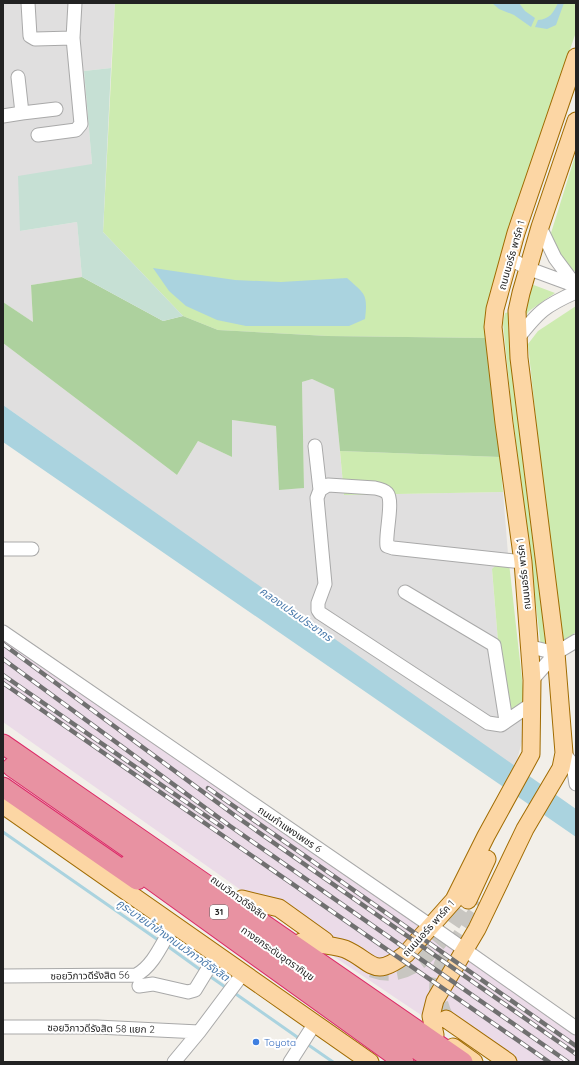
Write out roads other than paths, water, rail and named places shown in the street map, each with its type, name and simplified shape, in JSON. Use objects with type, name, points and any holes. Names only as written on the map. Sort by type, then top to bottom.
[{"type":"highway","name":"ถนนวิภาวดีรังสิต","points":[[3,744],[462,1062]]},
{"type":"highway","name":"ทางยกระดับอุตราภิมุข","points":[[3,760],[435,1062]]},
{"type":"highway","name":"ทางยกระดับอุตราภิมุข","points":[[3,773],[404,1062]]},
{"type":"highway","name":"31","points":[[3,787],[111,860],[387,1062]]},
{"type":"main road","name":"ถนนนอร์ธ พาร์ค 1","points":[[301,942],[343,949],[370,966],[380,968],[397,962],[406,954],[454,900],[531,754],[533,703],[523,562],[494,346],[493,327],[495,309],[516,233],[576,57]]},
{"type":"main road","name":"ถนนนอร์ธ พาร์ค 1","points":[[562,760],[556,653],[518,338],[517,311],[527,268],[576,121]]},
{"type":"main road","name":"ถนนวิภาวดีรังสิต","points":[[3,734],[242,898],[301,942],[474,1062]]},
{"type":"main road","points":[[435,1035],[431,1008],[465,949],[525,829],[562,760]]},
{"type":"main road","points":[[3,805],[170,930],[311,1029],[370,1062]]},
{"type":"main road","points":[[500,813],[496,839],[475,902],[525,829]]},
{"type":"main road","points":[[242,898],[279,908],[325,941]]},
{"type":"main road","points":[[446,1019],[508,1062]]},
{"type":"street","points":[[28,3],[30,36],[35,39],[73,38]]},
{"type":"street","points":[[38,135],[76,130],[81,124],[73,38],[75,3]]},
{"type":"street","points":[[18,77],[22,113]]},
{"type":"street","points":[[3,116],[56,109]]},
{"type":"street","points":[[516,233],[519,240],[524,243],[538,235],[576,286]]},
{"type":"street","points":[[509,258],[527,268],[576,286]]},
{"type":"street","points":[[518,338],[537,314],[548,306],[576,292]]},
{"type":"street","points":[[495,309],[511,306],[517,311]]},
{"type":"street","points":[[315,446],[320,490],[317,498],[325,584],[318,603],[318,610],[320,613],[488,724],[501,725],[533,703]]},
{"type":"street","points":[[320,490],[328,485],[375,488],[387,493],[390,501],[386,539],[387,546],[393,548],[523,562]]},
{"type":"street","points":[[3,549],[32,549]]},
{"type":"street","points":[[405,592],[494,645],[506,721]]},
{"type":"street","name":"ถนนกำแพงเพชร 6","points":[[3,632],[465,949],[576,1028]]},
{"type":"street","points":[[532,680],[556,653],[576,641]]},
{"type":"street","points":[[530,647],[556,653]]},
{"type":"street","points":[[562,760],[573,765],[576,784]]},
{"type":"street","name":"ซอยวิภาวดีรังสิต 56","points":[[3,976],[136,975],[146,967],[170,930]]},
{"type":"street","points":[[139,986],[153,984],[188,992],[195,990],[214,960]]},
{"type":"street","points":[[174,1062],[200,1032],[239,978]]},
{"type":"street","name":"ซอยวิภาวดีรังสิต 58 แยก 2","points":[[3,1027],[97,1027],[200,1032]]},
{"type":"street","points":[[290,1062],[311,1029]]},
{"type":"water","points":[[492,3],[519,3],[525,11],[535,18],[531,27],[514,15],[499,9]]},
{"type":"water","points":[[558,3],[564,3],[556,25],[547,29],[535,27],[538,20],[551,15]]},
{"type":"water","points":[[153,268],[235,280],[281,282],[347,278],[364,295],[366,304],[365,319],[349,326],[246,326],[217,320],[186,306],[169,291]]},
{"type":"water","name":"คลองเปรมประชากร","points":[[3,405],[576,809],[576,837],[3,442]]},
{"type":"waterway","name":"คูระบายน้ำข้างถนนวิภาวดีรังสิต","points":[[3,832],[161,942]]},
{"type":"waterway","name":"คูระบายน้ำข้างถนนวิภาวดีรังสิต","points":[[166,945],[202,971]]},
{"type":"waterway","name":"คูระบายน้ำข้างถนนวิภาวดีรังสิต","points":[[208,975],[228,989]]},
{"type":"waterway","name":"คูระบายน้ำข้างถนนวิภาวดีรังสิต","points":[[233,992],[300,1039]]},
{"type":"waterway","name":"คูระบายน้ำข้างถนนวิภาวดีรังสิต","points":[[307,1044],[333,1062]]},
{"type":"tunnel","points":[[372,969],[388,972],[403,970],[417,963],[440,940],[468,900]]},
{"type":"tunnel","points":[[446,1019],[440,1005],[438,991],[440,970],[443,963],[482,904]]},
{"type":"railway","points":[[3,644],[237,817],[576,1054]]},
{"type":"railway","points":[[3,659],[230,826],[568,1062]]},
{"type":"railway","points":[[3,675],[222,827]]},
{"type":"railway","points":[[3,683],[549,1062]]},
{"type":"railway","points":[[208,788],[576,1046]]},
{"type":"place","name":"Toyota","points":[[256,1042]]}]
